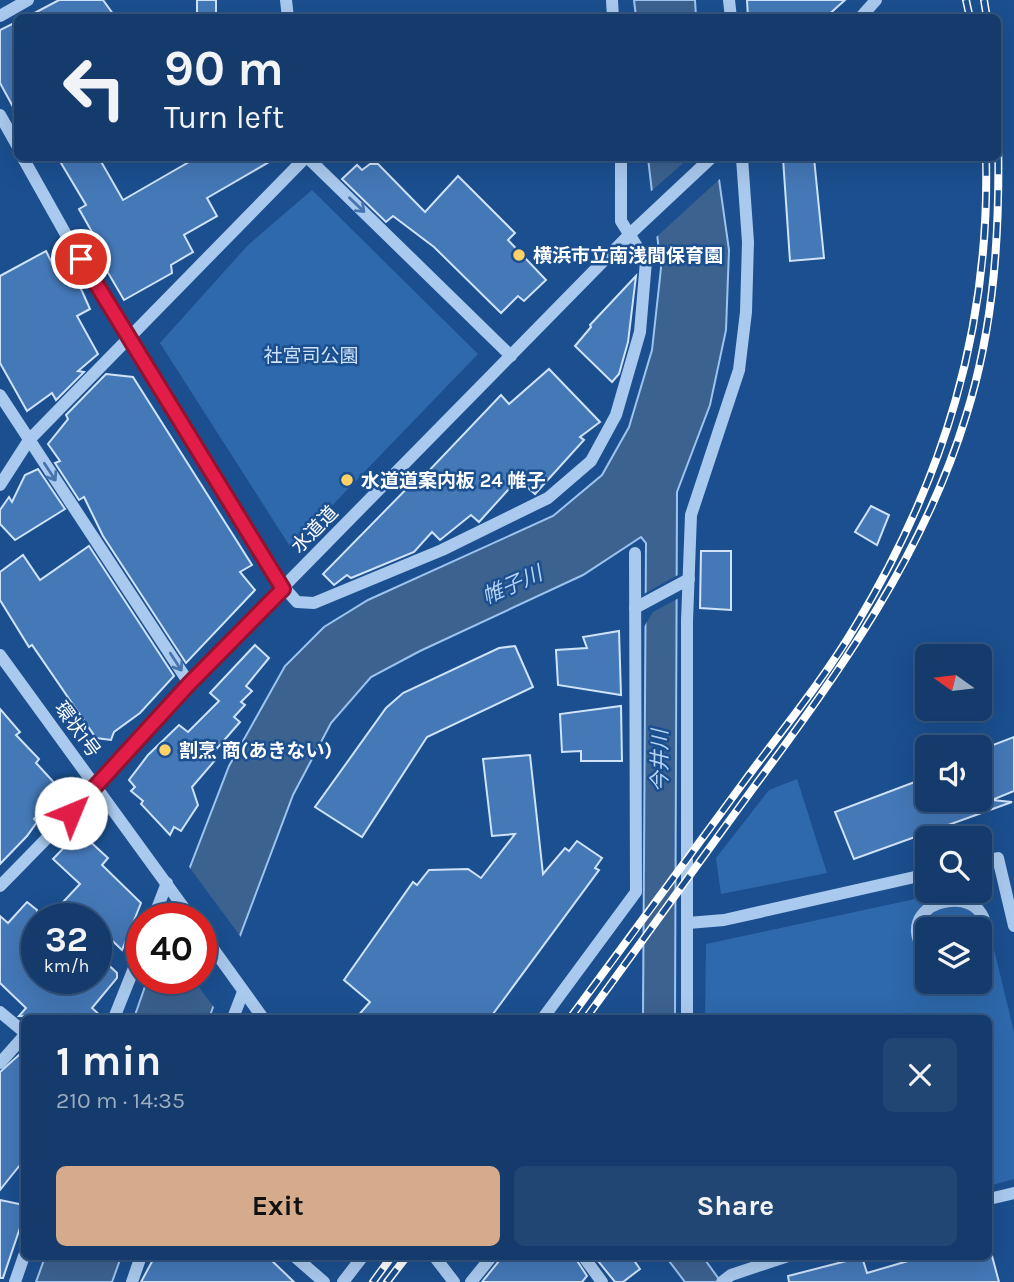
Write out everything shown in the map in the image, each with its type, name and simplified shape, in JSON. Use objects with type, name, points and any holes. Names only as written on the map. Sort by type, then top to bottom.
[{"type":"street","points":[[0,16],[28,0]]},
{"type":"street","points":[[864,14],[876,0]]},
{"type":"street","points":[[0,115],[14,140]]},
{"type":"street","points":[[25,161],[69,240],[283,589],[297,602],[314,603],[362,585],[548,498],[591,461],[616,415],[640,332],[646,261],[631,233],[621,221],[621,161]]},
{"type":"street","points":[[0,485],[29,440],[303,161]]},
{"type":"street","points":[[309,161],[511,356]]},
{"type":"street","name":"水道道","points":[[0,886],[97,787],[190,683],[631,233],[709,161]]},
{"type":"street","points":[[687,1015],[691,515],[739,370],[746,312],[748,242],[742,161]]},
{"type":"street","points":[[0,395],[190,683]]},
{"type":"street","points":[[545,1015],[636,892],[635,553]]},
{"type":"street","points":[[635,608],[689,579]]},
{"type":"street","name":"環状1号","points":[[0,654],[181,903]]},
{"type":"street","points":[[992,859],[998,858],[1014,926]]},
{"type":"street","points":[[0,864],[10,874]]},
{"type":"street","points":[[688,923],[724,920],[915,877]]},
{"type":"street","points":[[162,903],[170,888]]},
{"type":"street","points":[[922,917],[925,911],[945,899],[963,900],[982,917]]},
{"type":"street","points":[[217,955],[261,1015]]},
{"type":"street","points":[[234,1015],[240,987]]},
{"type":"street","points":[[115,1015],[126,988]]},
{"type":"street","points":[[0,1012],[21,1031]]},
{"type":"street","points":[[0,1063],[21,1038]]},
{"type":"street","points":[[992,1198],[1014,1193]]},
{"type":"street","points":[[15,1282],[23,1260]]},
{"type":"street","points":[[132,1282],[140,1260]]},
{"type":"street","points":[[299,1260],[324,1282]]},
{"type":"street","points":[[343,1282],[360,1260]]},
{"type":"street","points":[[437,1260],[454,1282]]},
{"type":"street","points":[[471,1282],[489,1260]]},
{"type":"street","points":[[586,1260],[602,1282]]},
{"type":"street","points":[[733,1278],[739,1260]]},
{"type":"street","points":[[733,1278],[778,1260]]},
{"type":"green space","name":"社宮司公園","points":[[312,190],[478,354],[291,548],[160,343],[248,245]]},
{"type":"green space","points":[[797,779],[827,873],[721,894],[716,858],[769,790]]},
{"type":"green space","points":[[915,899],[915,903],[983,903],[986,917],[915,917],[915,994],[992,994],[992,941],[1014,1032],[1014,1179],[992,1185],[992,1015],[705,1015],[706,944]]},
{"type":"water","points":[[634,0],[695,0],[696,14],[636,14]]},
{"type":"water","points":[[648,161],[716,161],[729,250],[726,330],[710,405],[677,492],[675,1015],[643,1015],[646,543],[641,537],[583,575],[420,651],[371,677],[331,723],[293,795],[210,1015],[135,1015],[142,994],[217,994],[217,903],[176,903],[229,766],[285,666],[324,627],[368,600],[553,516],[602,475],[629,427],[652,350],[661,268]]},
{"type":"water","points":[[44,1260],[120,1260],[112,1282],[36,1282]]},
{"type":"water","points":[[668,1260],[705,1260],[721,1282],[685,1282]]},
{"type":"pier","points":[[686,161],[720,161],[722,177],[654,239],[648,194]]},
{"type":"pier","points":[[678,575],[679,598],[653,612],[642,630],[642,595]]},
{"type":"pier","points":[[187,864],[216,903],[173,903]]},
{"type":"pier","points":[[217,905],[243,940],[216,1010],[204,994],[217,994]]},
{"type":"building","points":[[59,0],[103,0],[113,14],[33,14]]},
{"type":"building","points":[[197,0],[216,0],[216,14],[197,14]]},
{"type":"building","points":[[747,0],[845,0],[829,14],[748,14]]},
{"type":"building","points":[[14,23],[14,109],[0,83],[0,30]]},
{"type":"building","points":[[60,161],[101,161],[123,200],[191,161],[271,161],[207,198],[217,216],[184,235],[193,252],[171,265],[172,273],[124,300],[86,235],[92,232],[79,209],[86,205]]},
{"type":"building","points":[[783,161],[814,161],[824,258],[790,261]]},
{"type":"building","points":[[370,164],[378,164],[425,212],[458,176],[515,233],[508,240],[546,280],[524,301],[518,296],[501,313],[434,247],[393,216],[386,222],[342,179],[357,165],[362,170]]},
{"type":"building","points":[[46,251],[56,271],[67,266],[82,291],[90,309],[77,316],[98,354],[78,371],[84,372],[56,400],[52,393],[27,411],[0,363],[0,276]]},
{"type":"building","points":[[636,276],[628,342],[619,374],[612,382],[575,346],[590,325]]},
{"type":"building","points":[[549,369],[600,422],[580,437],[584,440],[535,494],[518,479],[479,522],[471,515],[440,540],[432,532],[414,552],[351,578],[347,575],[334,585],[323,574],[421,474],[424,476],[501,395],[509,404]]},
{"type":"building","points":[[106,374],[133,377],[252,565],[240,572],[255,590],[186,663],[103,536],[84,497],[79,500],[55,463],[60,461],[48,444],[68,419],[66,415]]},
{"type":"building","points":[[38,469],[65,509],[15,540],[0,524],[0,510],[9,497],[12,502],[25,475]]},
{"type":"building","points":[[871,506],[889,515],[877,545],[855,532]]},
{"type":"building","points":[[89,546],[174,676],[140,713],[114,732],[111,740],[96,738],[32,645],[29,647],[0,600],[0,572],[23,555],[40,580]]},
{"type":"building","points":[[701,551],[731,551],[731,610],[700,608]]},
{"type":"building","points":[[619,631],[621,695],[558,685],[556,650],[587,648],[583,637]]},
{"type":"building","points":[[255,645],[269,658],[246,686],[252,691],[241,702],[245,705],[234,717],[240,722],[212,754],[217,758],[192,787],[198,805],[181,831],[174,827],[170,835],[141,804],[143,801],[131,791],[135,787],[129,780],[148,755],[179,725],[188,732],[219,701],[210,693]]},
{"type":"building","points":[[515,646],[533,687],[427,737],[362,837],[315,807],[386,708],[403,693],[499,648]]},
{"type":"building","points":[[621,706],[622,761],[581,761],[581,751],[562,752],[560,714]]},
{"type":"building","points":[[0,709],[20,732],[16,735],[39,759],[36,763],[60,789],[34,819],[37,822],[27,836],[0,864]]},
{"type":"building","points":[[1014,737],[1014,791],[992,800],[992,745]]},
{"type":"building","points":[[530,755],[543,874],[565,848],[569,851],[577,841],[602,858],[595,868],[599,870],[492,1015],[359,1015],[370,1002],[344,980],[413,882],[417,885],[429,870],[468,869],[481,878],[515,834],[492,836],[483,759]]},
{"type":"building","points":[[915,782],[915,812],[984,812],[945,826],[915,826],[915,837],[854,859],[835,812]]},
{"type":"building","points":[[992,800],[1012,802],[992,809]]},
{"type":"building","points":[[77,834],[84,836],[108,858],[102,865],[141,903],[126,903],[126,940],[122,950],[112,940],[112,903],[62,903],[80,884],[53,859]]},
{"type":"building","points":[[21,909],[21,994],[104,994],[92,1008],[100,1015],[19,1016],[26,1008],[0,983],[0,916],[8,923]]},
{"type":"building","points":[[112,968],[117,973],[112,984]]},
{"type":"building","points":[[21,1054],[21,1164],[0,1190],[0,1072]]},
{"type":"building","points":[[0,1200],[21,1204],[21,1225],[3,1278],[0,1278]]},
{"type":"building","points":[[992,1256],[999,1282],[789,1282],[788,1276],[850,1260],[863,1260],[867,1273],[911,1260],[992,1260]]},
{"type":"building","points":[[153,1260],[271,1260],[294,1282],[141,1282]]},
{"type":"building","points":[[500,1260],[577,1260],[587,1276],[582,1282],[482,1282]]},
{"type":"building","points":[[597,1260],[634,1260],[640,1269],[623,1282],[615,1282]]},
{"type":"railway","points":[[966,0],[969,14]]},
{"type":"railway","points":[[984,0],[986,14]]},
{"type":"railway","points":[[572,1015],[831,665],[887,570],[937,458],[956,400],[970,342],[980,282],[986,161]]},
{"type":"railway","points":[[588,1015],[848,656],[903,564],[927,517],[966,416],[984,346],[994,276],[998,161]]},
{"type":"railway","points":[[373,1282],[389,1260]]},
{"type":"railway","points":[[387,1282],[404,1260]]},
{"type":"place","name":"横浜市立南浅間保育園","points":[[519,255]]},
{"type":"place","name":"水道道案内板 24 帷子","points":[[347,480]]},
{"type":"place","name":"割烹 商(あきない)","points":[[165,750]]},
{"type":"route","points":[[71,813],[190,683],[283,589],[81,259]]},
{"type":"water label","name":"帷子川","points":[[512,585]]},
{"type":"water label","name":"今井川","points":[[660,761]]}]
